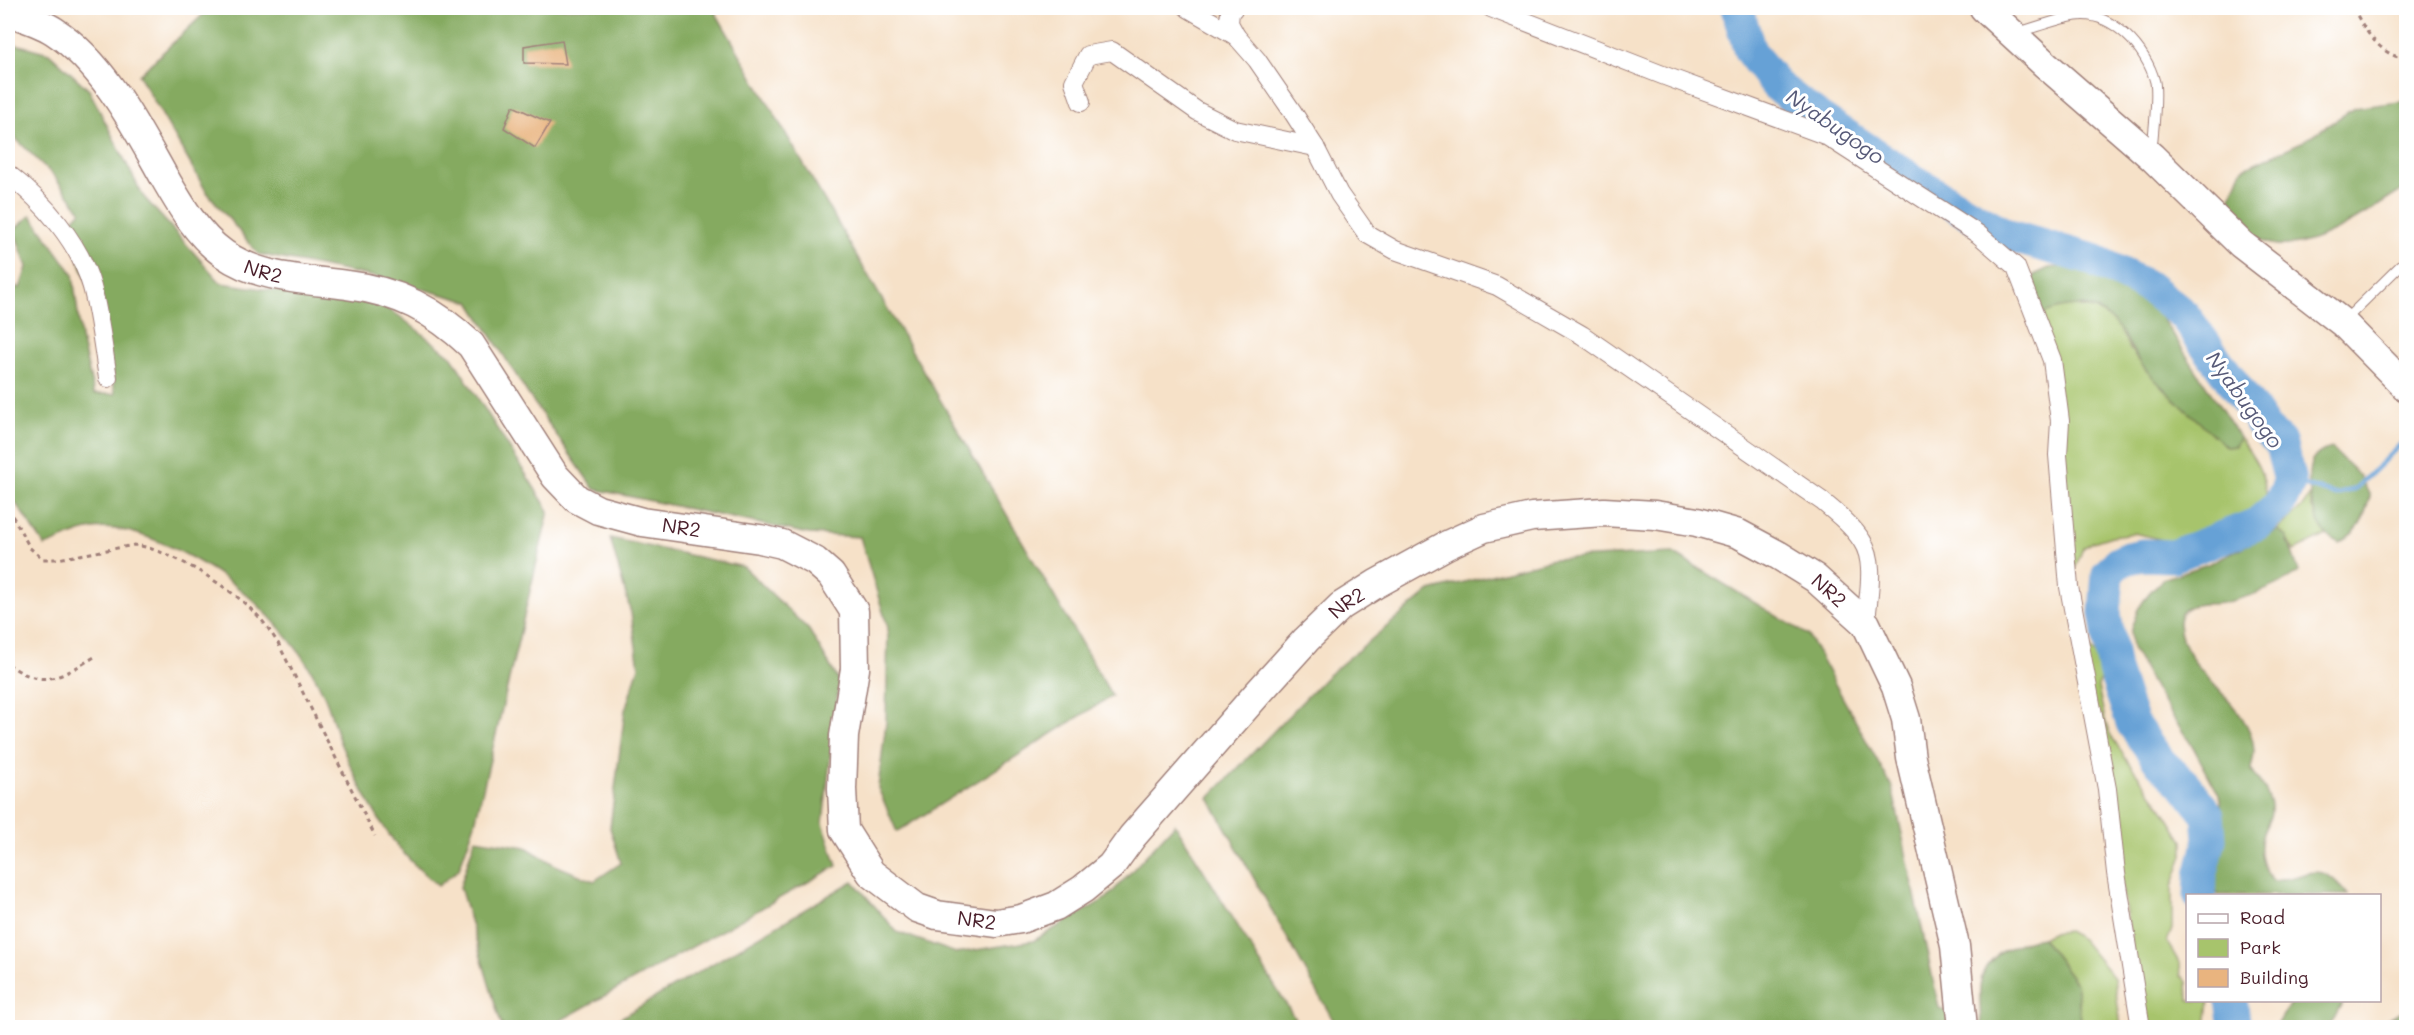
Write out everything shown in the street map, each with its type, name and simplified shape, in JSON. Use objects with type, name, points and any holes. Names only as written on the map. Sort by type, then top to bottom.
[{"type":"highway","points":[[1984,8],[2152,157],[2241,244],[2343,323],[2406,387]]},
{"type":"highway","name":"NR2","points":[[8,12],[53,30],[73,46],[105,82],[133,120],[192,222],[208,241],[224,254],[243,264],[282,278],[349,285],[390,293],[437,315],[453,328],[471,345],[555,477],[577,499],[598,510],[642,522],[782,544],[815,561],[831,575],[854,610],[855,669],[844,736],[842,789],[844,831],[871,873],[891,891],[917,908],[936,915],[996,923],[1021,919],[1056,906],[1083,888],[1111,866],[1132,837],[1306,640],[1341,606],[1376,584],[1484,528],[1532,517],[1604,512],[1655,515],[1697,522],[1739,534],[1815,578],[1866,624],[1896,687],[1906,719],[1911,758],[1955,946],[1963,1028]]},
{"type":"street","points":[[1188,8],[1236,36]]},
{"type":"street","points":[[1234,8],[1230,12],[1229,23],[1236,36],[1257,60],[1315,147],[1339,194],[1367,234],[1380,243],[1422,261],[1497,286],[1582,335],[1822,501],[1864,542],[1870,564],[1866,624]]},
{"type":"street","points":[[1491,8],[1665,76],[1826,135],[1978,234],[2016,267],[2052,360],[2060,421],[2058,455],[2069,586],[2107,789],[2116,873],[2141,1028]]},
{"type":"street","points":[[1081,102],[1074,82],[1088,55],[1112,51],[1197,111],[1235,130],[1315,147]]},
{"type":"street","points":[[8,174],[37,200],[66,235],[83,264],[92,287],[108,378]]},
{"type":"lane","points":[[2012,33],[2078,16],[2102,18],[2124,31],[2147,62],[2155,83],[2152,157]]},
{"type":"lane","points":[[2343,323],[2406,260]]},
{"type":"path","points":[[2353,8],[2381,48],[2406,59]]},
{"type":"path","points":[[8,508],[30,548],[43,559],[58,559],[145,546],[195,568],[250,608],[265,623],[278,643],[375,836]]},
{"type":"path","points":[[8,664],[30,678],[47,680],[98,655]]},
{"type":"green space","points":[[210,8],[713,8],[1112,696],[897,832],[878,788],[886,722],[888,628],[860,537],[809,534],[594,489],[528,394],[470,302],[386,279],[258,254],[206,191],[139,75]]},
{"type":"green space","points":[[8,42],[49,53],[89,90],[143,196],[221,283],[292,293],[349,285],[398,315],[452,357],[549,511],[475,823],[459,869],[438,886],[397,846],[379,819],[341,745],[328,705],[317,681],[295,646],[258,605],[225,578],[204,565],[158,541],[135,533],[113,529],[93,529],[45,546],[8,492],[8,284],[20,288],[27,267],[14,230],[31,215],[73,274],[81,338],[94,394],[115,394],[106,334],[67,226],[81,211],[53,175],[11,134],[8,105]]},
{"type":"green space","points":[[2406,101],[2406,186],[2401,191],[2354,221],[2299,244],[2281,245],[2265,242],[2248,230],[2230,200],[2242,169],[2304,141],[2354,108]]},
{"type":"green space","points":[[2078,265],[2099,271],[2116,284],[2154,306],[2234,428],[2239,438],[2235,446],[2226,447],[2165,390],[2146,370],[2119,329],[2106,315],[2084,306],[2043,313],[2029,288],[2034,275],[2049,268]]},
{"type":"green space","points":[[2068,305],[2095,309],[2117,323],[2130,349],[2147,371],[2226,447],[2235,446],[2239,438],[2254,459],[2264,482],[2267,499],[2256,512],[2191,541],[2175,543],[2134,533],[2093,542],[2083,548],[2074,572],[2043,313]]},
{"type":"green space","points":[[2331,448],[2360,476],[2370,496],[2357,529],[2339,543],[2322,529],[2311,500],[2309,478],[2312,461],[2320,453]]},
{"type":"green space","points":[[2311,494],[2311,506],[2327,535],[2294,551],[2287,537],[2277,530],[2301,508]]},
{"type":"green space","points":[[2277,530],[2287,537],[2299,572],[2273,587],[2243,598],[2223,603],[2191,606],[2182,612],[2179,623],[2183,641],[2191,657],[2242,718],[2251,734],[2254,751],[2251,769],[2266,791],[2271,806],[2261,846],[2266,871],[2274,881],[2306,873],[2322,873],[2330,876],[2347,894],[2217,894],[2208,876],[2221,836],[2223,814],[2219,795],[2193,747],[2157,693],[2132,648],[2130,632],[2138,609],[2163,579],[2208,564]]},
{"type":"green space","points":[[610,538],[744,567],[809,630],[839,681],[823,823],[837,866],[549,1027],[502,1027],[460,887],[475,839],[526,847],[555,865],[594,881],[621,863],[610,828],[625,710],[639,667],[631,613]]},
{"type":"green space","points":[[1673,553],[1808,635],[1892,787],[1939,1008],[1962,1019],[1963,1027],[1337,1027],[1209,798],[1327,676],[1430,591],[1553,559]]},
{"type":"green space","points":[[2081,641],[2095,654],[2103,666],[2104,672],[2098,687],[2110,734],[2183,841],[2183,855],[2172,887],[2172,929],[2167,942],[2180,964],[2181,976],[2186,981],[2186,1002],[2209,1002],[2206,1027],[2145,1027]]},
{"type":"green space","points":[[1175,824],[1300,1027],[605,1027],[853,881],[897,932],[956,953],[1033,941],[1107,898]]},
{"type":"green space","points":[[2067,931],[2082,939],[2114,978],[2121,1027],[2082,1027],[2076,983],[2042,938],[2051,933]]},
{"type":"green space","points":[[2042,938],[2076,983],[2082,1027],[1981,1027],[1980,986],[1989,963],[2004,950],[2023,942]]},
{"type":"green space","points":[[2291,1002],[2342,1002],[2329,1027],[2276,1027]]},
{"type":"green space","points":[[2406,1009],[2406,1027],[2372,1027]]},
{"type":"building","points":[[562,40],[566,64],[524,63],[524,46]]},
{"type":"building","points":[[513,106],[550,123],[535,148],[504,128]]},
{"type":"waterway","name":"Nyabugogo","points":[[1737,8],[1750,51],[1776,85],[1808,110],[1919,184],[2006,235],[2094,260],[2150,288],[2184,315],[2266,430],[2280,442],[2290,481],[2279,505],[2257,524],[2173,556],[2143,555],[2128,558],[2118,563],[2108,574],[2105,613],[2114,670],[2132,723],[2161,763],[2185,785],[2208,815],[2210,839],[2201,876],[2200,894]]},
{"type":"waterway","points":[[2290,481],[2337,495],[2356,488],[2406,439]]},
{"type":"waterway","name":"Nyabugogo","points":[[2231,1002],[2235,1028]]}]
